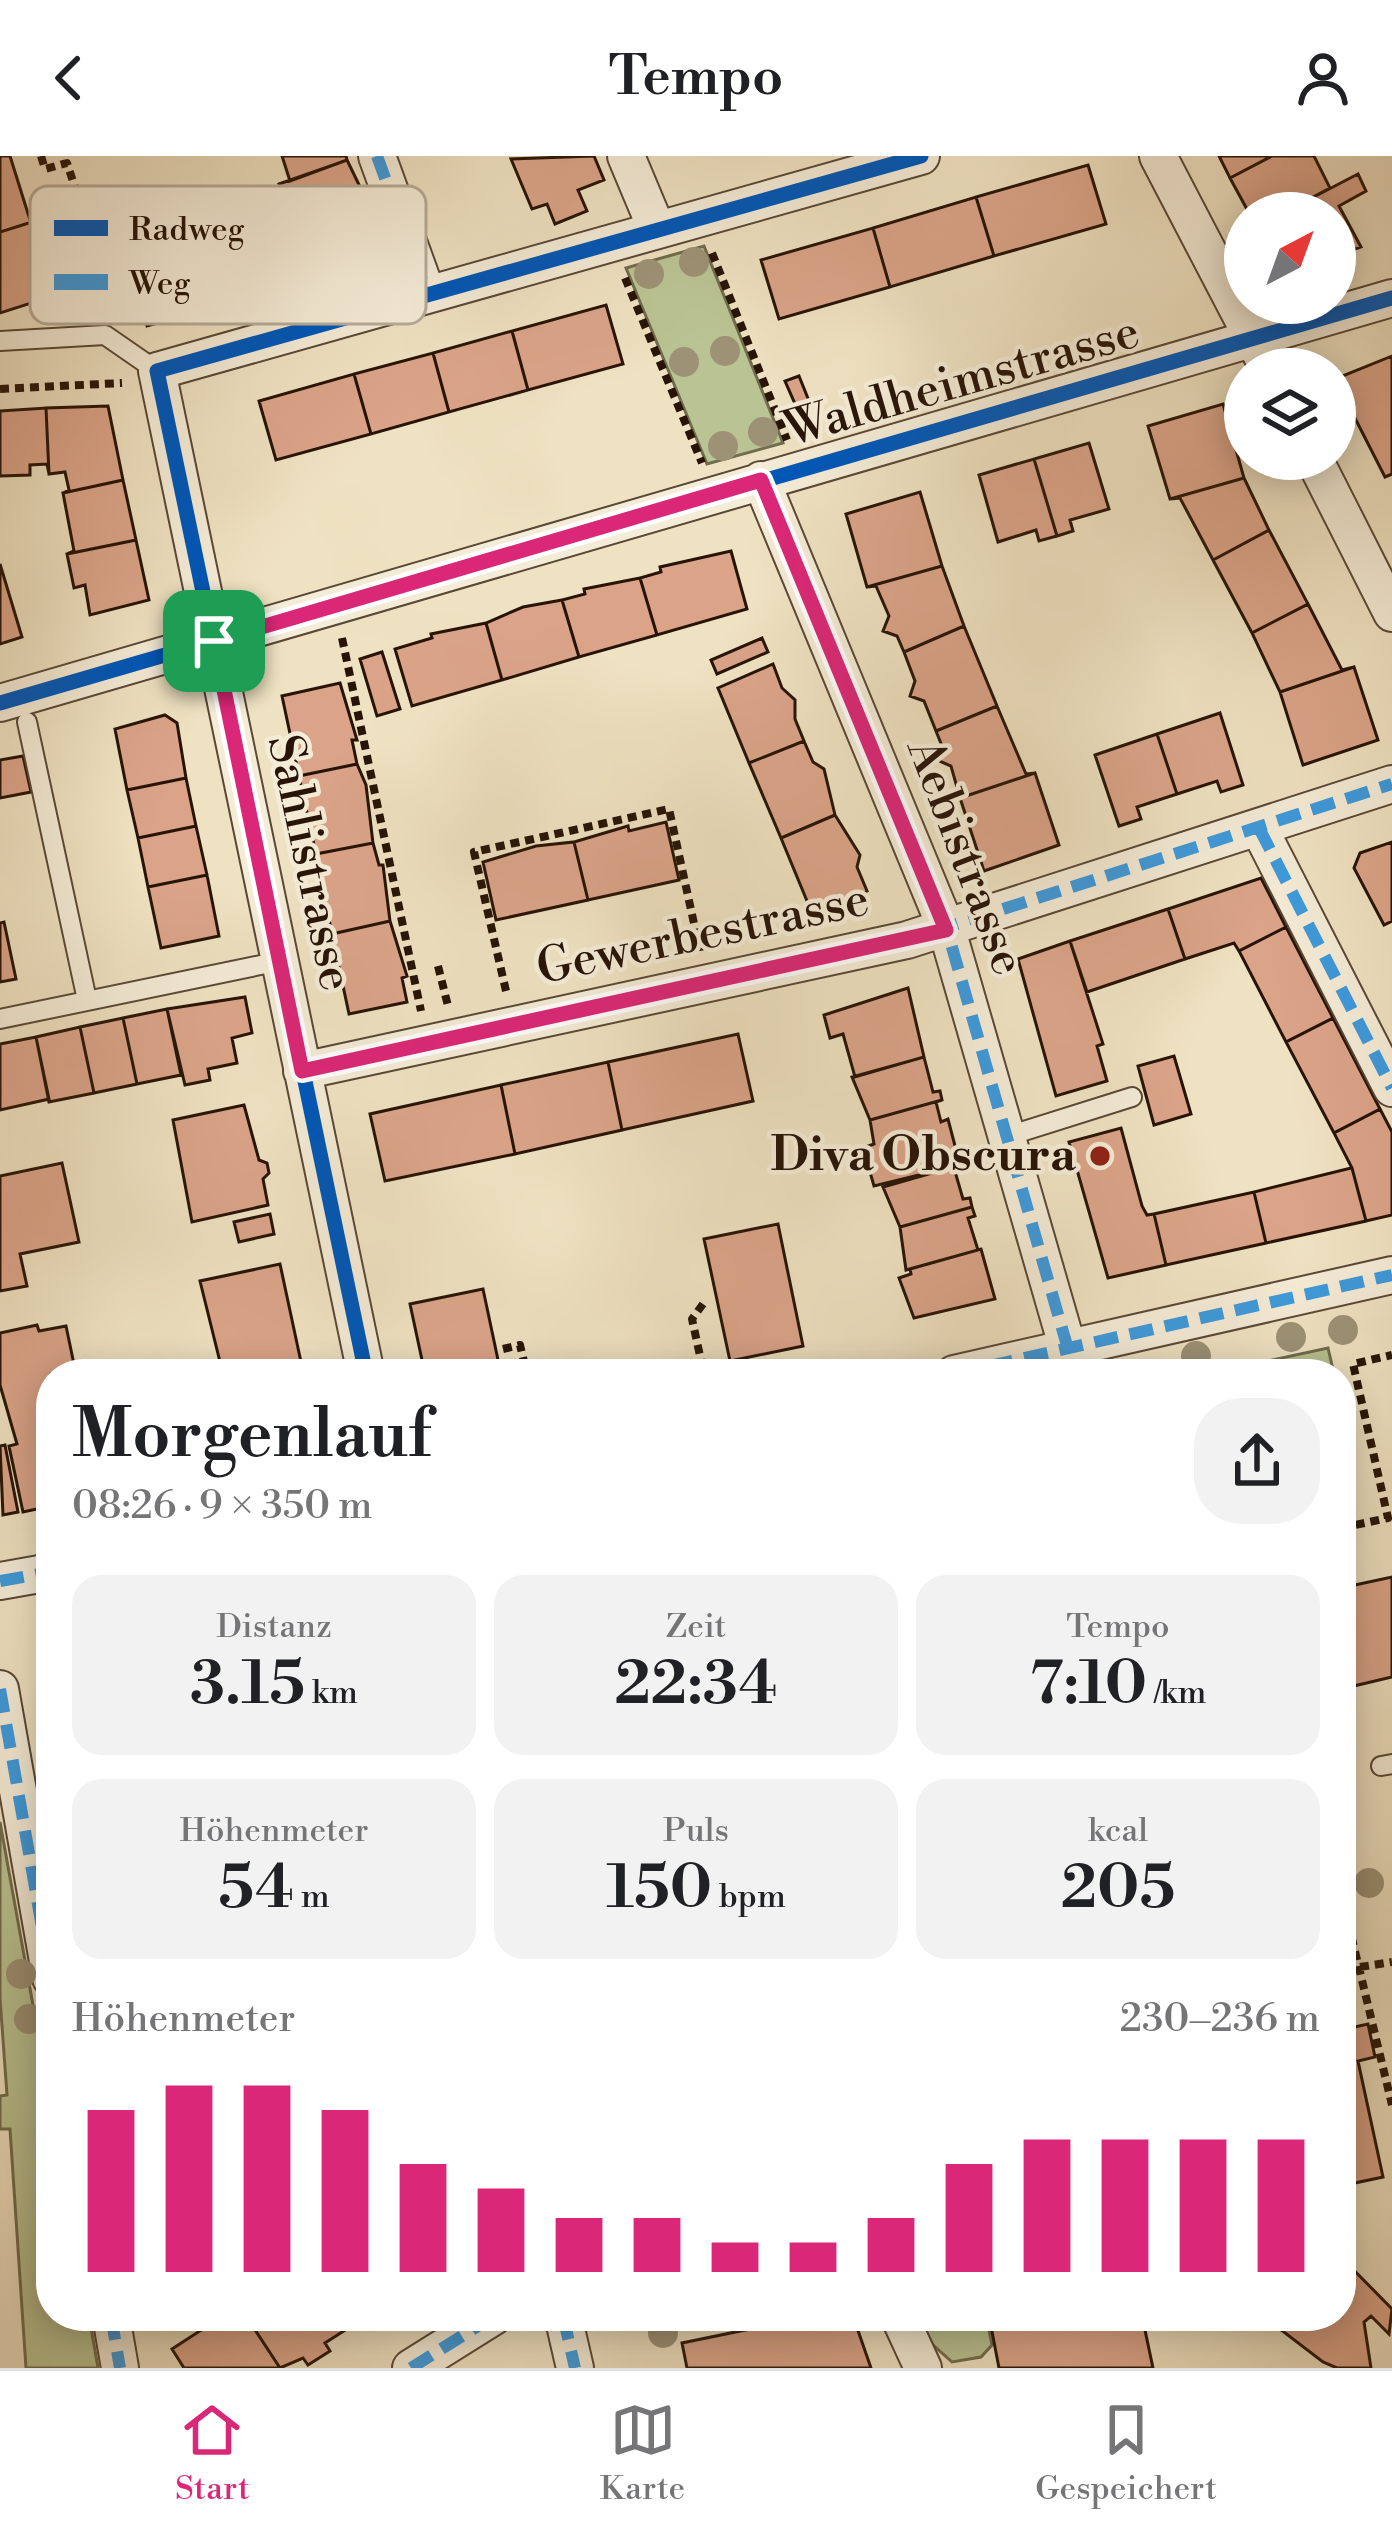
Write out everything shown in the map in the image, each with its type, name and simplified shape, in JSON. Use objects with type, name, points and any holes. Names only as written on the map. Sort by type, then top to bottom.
[{"type":"street","points":[[377,156],[388,186]]},
{"type":"street","points":[[626,156],[657,230]]},
{"type":"street","points":[[1158,156],[1258,348]]},
{"type":"street","points":[[427,294],[900,159]]},
{"type":"street","name":"Waldheimstrasse","points":[[1278,348],[1392,298]]},
{"type":"street","points":[[143,377],[324,324]]},
{"type":"street","name":"Waldheimstrasse","points":[[14,712],[214,641],[761,480],[1224,364]]},
{"type":"street","name":"Sahlistrasse","points":[[143,377],[214,641],[363,1359]]},
{"type":"street","name":"Aebistrasse","points":[[761,480],[946,930],[1068,1349]]},
{"type":"street","points":[[1325,480],[1392,613]]},
{"type":"street","name":"Gewerbestrasse","points":[[302,1071],[946,930],[1392,784]]},
{"type":"street","points":[[1259,828],[1392,1088]]},
{"type":"street","points":[[1032,1359],[1392,1275]]},
{"type":"street","points":[[0,1581],[36,1575]]},
{"type":"street","points":[[0,1689],[36,1893]]},
{"type":"street","points":[[114,2331],[120,2368]]},
{"type":"street","points":[[411,2368],[470,2331]]},
{"type":"street","points":[[566,2331],[574,2368]]},
{"type":"street","points":[[906,2331],[923,2368]]},
{"type":"lane","points":[[0,341],[105,335],[143,377]]},
{"type":"lane","points":[[14,712],[87,1000]]},
{"type":"lane","points":[[0,1019],[280,961]]},
{"type":"lane","points":[[1008,1136],[1132,1097]]},
{"type":"path","points":[[41,156],[46,169],[68,163],[75,186]]},
{"type":"path","points":[[698,219],[790,445]]},
{"type":"path","points":[[610,243],[705,470]]},
{"type":"path","points":[[0,389],[143,377]]},
{"type":"path","points":[[341,631],[422,1018]]},
{"type":"path","points":[[508,999],[474,852],[669,808],[696,934]]},
{"type":"path","points":[[438,966],[449,1012]]},
{"type":"path","points":[[701,1359],[692,1319],[703,1304]]},
{"type":"path","points":[[503,1349],[520,1345],[523,1359]]},
{"type":"path","points":[[1356,1363],[1392,1355]]},
{"type":"path","points":[[1356,1376],[1388,1499],[1388,1518],[1356,1525]]},
{"type":"path","points":[[1356,1955],[1392,2105]]},
{"type":"path","points":[[1360,1967],[1392,1962]]},
{"type":"green space","points":[[704,246],[783,443],[707,464],[626,268]]},
{"type":"green space","points":[[1328,1348],[1331,1359],[1277,1359]]},
{"type":"green space","points":[[0,1822],[36,2022],[36,2331],[92,2331],[98,2368],[26,2368],[10,2129],[0,2129],[0,2096],[7,2095],[0,1998]]},
{"type":"green space","points":[[926,2331],[989,2331],[992,2345],[981,2357],[952,2362]]},
{"type":"building","points":[[0,156],[10,156],[30,223],[0,232]]},
{"type":"building","points":[[282,156],[346,156],[347,160],[290,181]]},
{"type":"building","points":[[594,156],[604,180],[578,190],[587,211],[555,224],[547,204],[532,209],[511,159]]},
{"type":"building","points":[[1219,156],[1272,156],[1230,178]]},
{"type":"building","points":[[1272,156],[1314,156],[1330,188],[1322,192],[1238,192],[1230,178]]},
{"type":"building","points":[[347,160],[360,186],[280,186]]},
{"type":"building","points":[[1088,165],[1106,224],[994,256],[976,197]]},
{"type":"building","points":[[1358,174],[1366,191],[1356,197],[1356,192],[1323,192]]},
{"type":"building","points":[[976,197],[994,256],[890,287],[873,228]]},
{"type":"building","points":[[30,223],[30,303],[0,313],[0,232]]},
{"type":"building","points":[[873,228],[890,287],[779,319],[761,260]]},
{"type":"building","points":[[606,305],[623,364],[528,390],[512,331]]},
{"type":"building","points":[[512,331],[528,390],[449,412],[433,353]]},
{"type":"building","points":[[433,353],[449,412],[371,434],[354,374]]},
{"type":"building","points":[[1392,356],[1392,474],[1385,477],[1356,420],[1356,371]]},
{"type":"building","points":[[354,374],[371,434],[276,460],[259,401]]},
{"type":"building","points":[[799,376],[809,401],[796,406],[785,381]]},
{"type":"building","points":[[1223,404],[1224,480],[1237,480],[1170,499],[1148,426]]},
{"type":"building","points":[[108,406],[123,480],[63,493],[69,490],[65,472],[49,474],[46,408]]},
{"type":"building","points":[[46,408],[49,474],[47,464],[30,465],[30,475],[0,476],[0,411]]},
{"type":"building","points":[[1089,443],[1109,509],[1070,520],[1073,531],[1057,536],[1034,459]]},
{"type":"building","points":[[1034,459],[1057,536],[1039,541],[1036,530],[998,542],[979,475]]},
{"type":"building","points":[[123,480],[136,540],[67,554],[74,551],[63,493]]},
{"type":"building","points":[[1245,480],[1269,530],[1213,560],[1180,498],[1170,499]]},
{"type":"building","points":[[920,492],[942,566],[867,587],[846,514]]},
{"type":"building","points":[[1269,530],[1308,604],[1252,633],[1213,560]]},
{"type":"building","points":[[136,540],[149,600],[90,615],[85,585],[74,588],[67,554]]},
{"type":"building","points":[[731,551],[747,609],[657,635],[640,578],[661,572],[660,567]]},
{"type":"building","points":[[0,564],[22,637],[0,644]]},
{"type":"building","points":[[942,566],[964,626],[904,652],[897,636],[883,631],[889,616],[876,586],[867,587]]},
{"type":"building","points":[[640,578],[657,635],[579,657],[562,600],[585,594],[584,589]]},
{"type":"building","points":[[562,600],[579,657],[502,680],[486,623],[523,607]]},
{"type":"building","points":[[1308,604],[1342,670],[1354,667],[1280,692],[1252,633]]},
{"type":"building","points":[[486,623],[502,680],[412,706],[395,649],[432,638],[431,634]]},
{"type":"building","points":[[964,626],[997,706],[936,731],[924,701],[910,696],[915,681],[904,652]]},
{"type":"building","points":[[762,638],[768,652],[717,674],[711,660]]},
{"type":"building","points":[[382,652],[400,709],[377,716],[360,659]]},
{"type":"building","points":[[773,664],[782,688],[795,700],[795,719],[804,741],[749,763],[718,688]]},
{"type":"building","points":[[1354,667],[1378,740],[1303,765],[1280,692]]},
{"type":"building","points":[[340,683],[357,740],[352,740],[357,764],[299,776],[282,696]]},
{"type":"building","points":[[997,706],[1026,774],[1035,773],[960,798],[951,766],[937,760],[942,746],[936,731]]},
{"type":"building","points":[[1220,713],[1243,785],[1221,792],[1217,781],[1177,794],[1157,734]]},
{"type":"building","points":[[165,715],[177,723],[186,778],[127,790],[115,729]]},
{"type":"building","points":[[1157,734],[1177,794],[1137,807],[1141,819],[1119,826],[1095,755]]},
{"type":"building","points":[[804,741],[813,762],[824,769],[835,815],[781,838],[749,763]]},
{"type":"building","points":[[23,756],[31,792],[0,798],[0,760]]},
{"type":"building","points":[[357,764],[366,785],[373,843],[316,854],[299,776]]},
{"type":"building","points":[[1035,773],[1059,845],[984,871],[960,798]]},
{"type":"building","points":[[186,778],[196,826],[138,838],[127,790]]},
{"type":"building","points":[[835,815],[860,855],[857,867],[867,891],[812,913],[781,838]]},
{"type":"building","points":[[666,822],[679,880],[588,900],[574,842],[628,826],[629,831]]},
{"type":"building","points":[[196,826],[207,875],[148,887],[138,838]]},
{"type":"building","points":[[574,842],[588,900],[496,920],[483,862],[536,846]]},
{"type":"building","points":[[1392,842],[1392,921],[1384,925],[1354,868],[1360,853]]},
{"type":"building","points":[[373,843],[379,865],[383,865],[390,921],[332,934],[316,854]]},
{"type":"building","points":[[207,875],[219,936],[161,948],[148,887]]},
{"type":"building","points":[[1261,878],[1286,927],[1239,951],[1234,943],[1185,959],[1168,909]]},
{"type":"building","points":[[1168,909],[1185,959],[1087,992],[1070,941]]},
{"type":"building","points":[[390,921],[407,976],[402,978],[407,1002],[349,1014],[332,934]]},
{"type":"building","points":[[4,922],[16,979],[0,982],[0,923]]},
{"type":"building","points":[[1286,927],[1333,1018],[1286,1042],[1239,951]]},
{"type":"building","points":[[1070,941],[1103,1044],[1097,1046],[1107,1081],[1056,1096],[1018,959]]},
{"type":"building","points":[[908,988],[924,1057],[855,1077],[843,1034],[830,1038],[824,1015]]},
{"type":"building","points":[[245,997],[252,1033],[232,1038],[237,1063],[208,1069],[210,1080],[185,1085],[167,1009]]},
{"type":"building","points":[[167,1009],[181,1075],[137,1084],[123,1018]]},
{"type":"building","points":[[123,1018],[137,1084],[94,1093],[80,1027]]},
{"type":"building","points":[[1333,1018],[1380,1109],[1334,1133],[1286,1042]]},
{"type":"building","points":[[80,1027],[94,1093],[49,1102],[36,1037]]},
{"type":"building","points":[[738,1034],[753,1101],[622,1130],[608,1062]]},
{"type":"building","points":[[36,1037],[49,1099],[0,1110],[0,1044]]},
{"type":"building","points":[[1174,1056],[1191,1114],[1154,1125],[1138,1066]]},
{"type":"building","points":[[924,1057],[933,1092],[940,1091],[942,1100],[870,1120],[852,1077]]},
{"type":"building","points":[[608,1062],[622,1130],[515,1154],[501,1085]]},
{"type":"building","points":[[501,1085],[515,1154],[385,1181],[370,1114]]},
{"type":"building","points":[[942,1100],[936,1102],[941,1122],[948,1119],[960,1165],[874,1186],[863,1148],[874,1144],[870,1120]]},
{"type":"building","points":[[244,1105],[259,1160],[267,1163],[269,1173],[263,1179],[268,1205],[192,1222],[173,1120]]},
{"type":"building","points":[[1380,1109],[1392,1132],[1392,1215],[1366,1221],[1352,1168],[1334,1133]]},
{"type":"building","points":[[1121,1128],[1142,1206],[1147,1215],[1154,1214],[1166,1265],[1108,1278],[1069,1142]]},
{"type":"building","points":[[62,1163],[79,1242],[20,1254],[27,1286],[0,1291],[0,1176]]},
{"type":"building","points":[[960,1165],[954,1168],[963,1199],[970,1198],[972,1207],[900,1227],[883,1187]]},
{"type":"building","points":[[1352,1168],[1366,1221],[1266,1243],[1254,1192]]},
{"type":"building","points":[[1254,1192],[1266,1243],[1166,1265],[1154,1214]]},
{"type":"building","points":[[972,1207],[975,1216],[968,1218],[978,1250],[906,1270],[900,1227]]},
{"type":"building","points":[[270,1214],[274,1234],[239,1242],[234,1222]]},
{"type":"building","points":[[778,1224],[803,1346],[730,1359],[704,1239]]},
{"type":"building","points":[[981,1249],[995,1299],[914,1318],[899,1278],[911,1274],[910,1269]]},
{"type":"building","points":[[280,1264],[300,1359],[219,1359],[200,1281]]},
{"type":"building","points":[[483,1289],[498,1359],[422,1359],[410,1304]]},
{"type":"building","points":[[37,1325],[39,1331],[66,1326],[73,1359],[36,1359],[36,1509],[23,1512],[9,1446],[17,1444],[0,1385],[0,1333]]},
{"type":"building","points":[[5,1445],[18,1512],[3,1515],[0,1446]]},
{"type":"building","points":[[1392,1577],[1392,1677],[1356,1685],[1356,1585]]},
{"type":"building","points":[[1368,2024],[1375,2057],[1358,2061],[1383,2177],[1356,2183],[1356,2027]]},
{"type":"building","points":[[1356,2272],[1392,2309],[1389,2334],[1371,2316],[1364,2322],[1371,2368],[1337,2368],[1283,2331],[1356,2331]]},
{"type":"building","points":[[200,2331],[256,2331],[280,2368],[184,2368],[172,2349]]},
{"type":"building","points":[[256,2331],[344,2331],[325,2343],[330,2351],[308,2365],[303,2358],[280,2368]]},
{"type":"building","points":[[740,2331],[858,2331],[871,2368],[687,2368],[682,2343]]},
{"type":"building","points":[[992,2331],[1145,2331],[1153,2368],[999,2368]]},
{"type":"marked path","points":[[377,156],[388,186]]},
{"type":"marked path","points":[[761,480],[947,930],[1068,1349]]},
{"type":"marked path","points":[[302,1071],[907,940],[1392,784]]},
{"type":"marked path","points":[[1259,828],[1392,1088]]},
{"type":"marked path","points":[[1020,1359],[1392,1275]]},
{"type":"marked path","points":[[0,1581],[36,1575]]},
{"type":"marked path","points":[[0,1689],[36,1893]]},
{"type":"marked path","points":[[114,2331],[120,2368]]},
{"type":"marked path","points":[[411,2368],[470,2331]]},
{"type":"marked path","points":[[566,2331],[575,2368]]},
{"type":"cycle path","points":[[426,295],[921,156]]},
{"type":"cycle path","points":[[0,703],[1392,298]]},
{"type":"cycle path","points":[[324,324],[157,371],[363,1359]]},
{"type":"place","name":"Diva Obscura","points":[[1100,1156]]},
{"type":"route","points":[[761,480],[946,930],[302,1071],[214,641],[761,480]]}]
